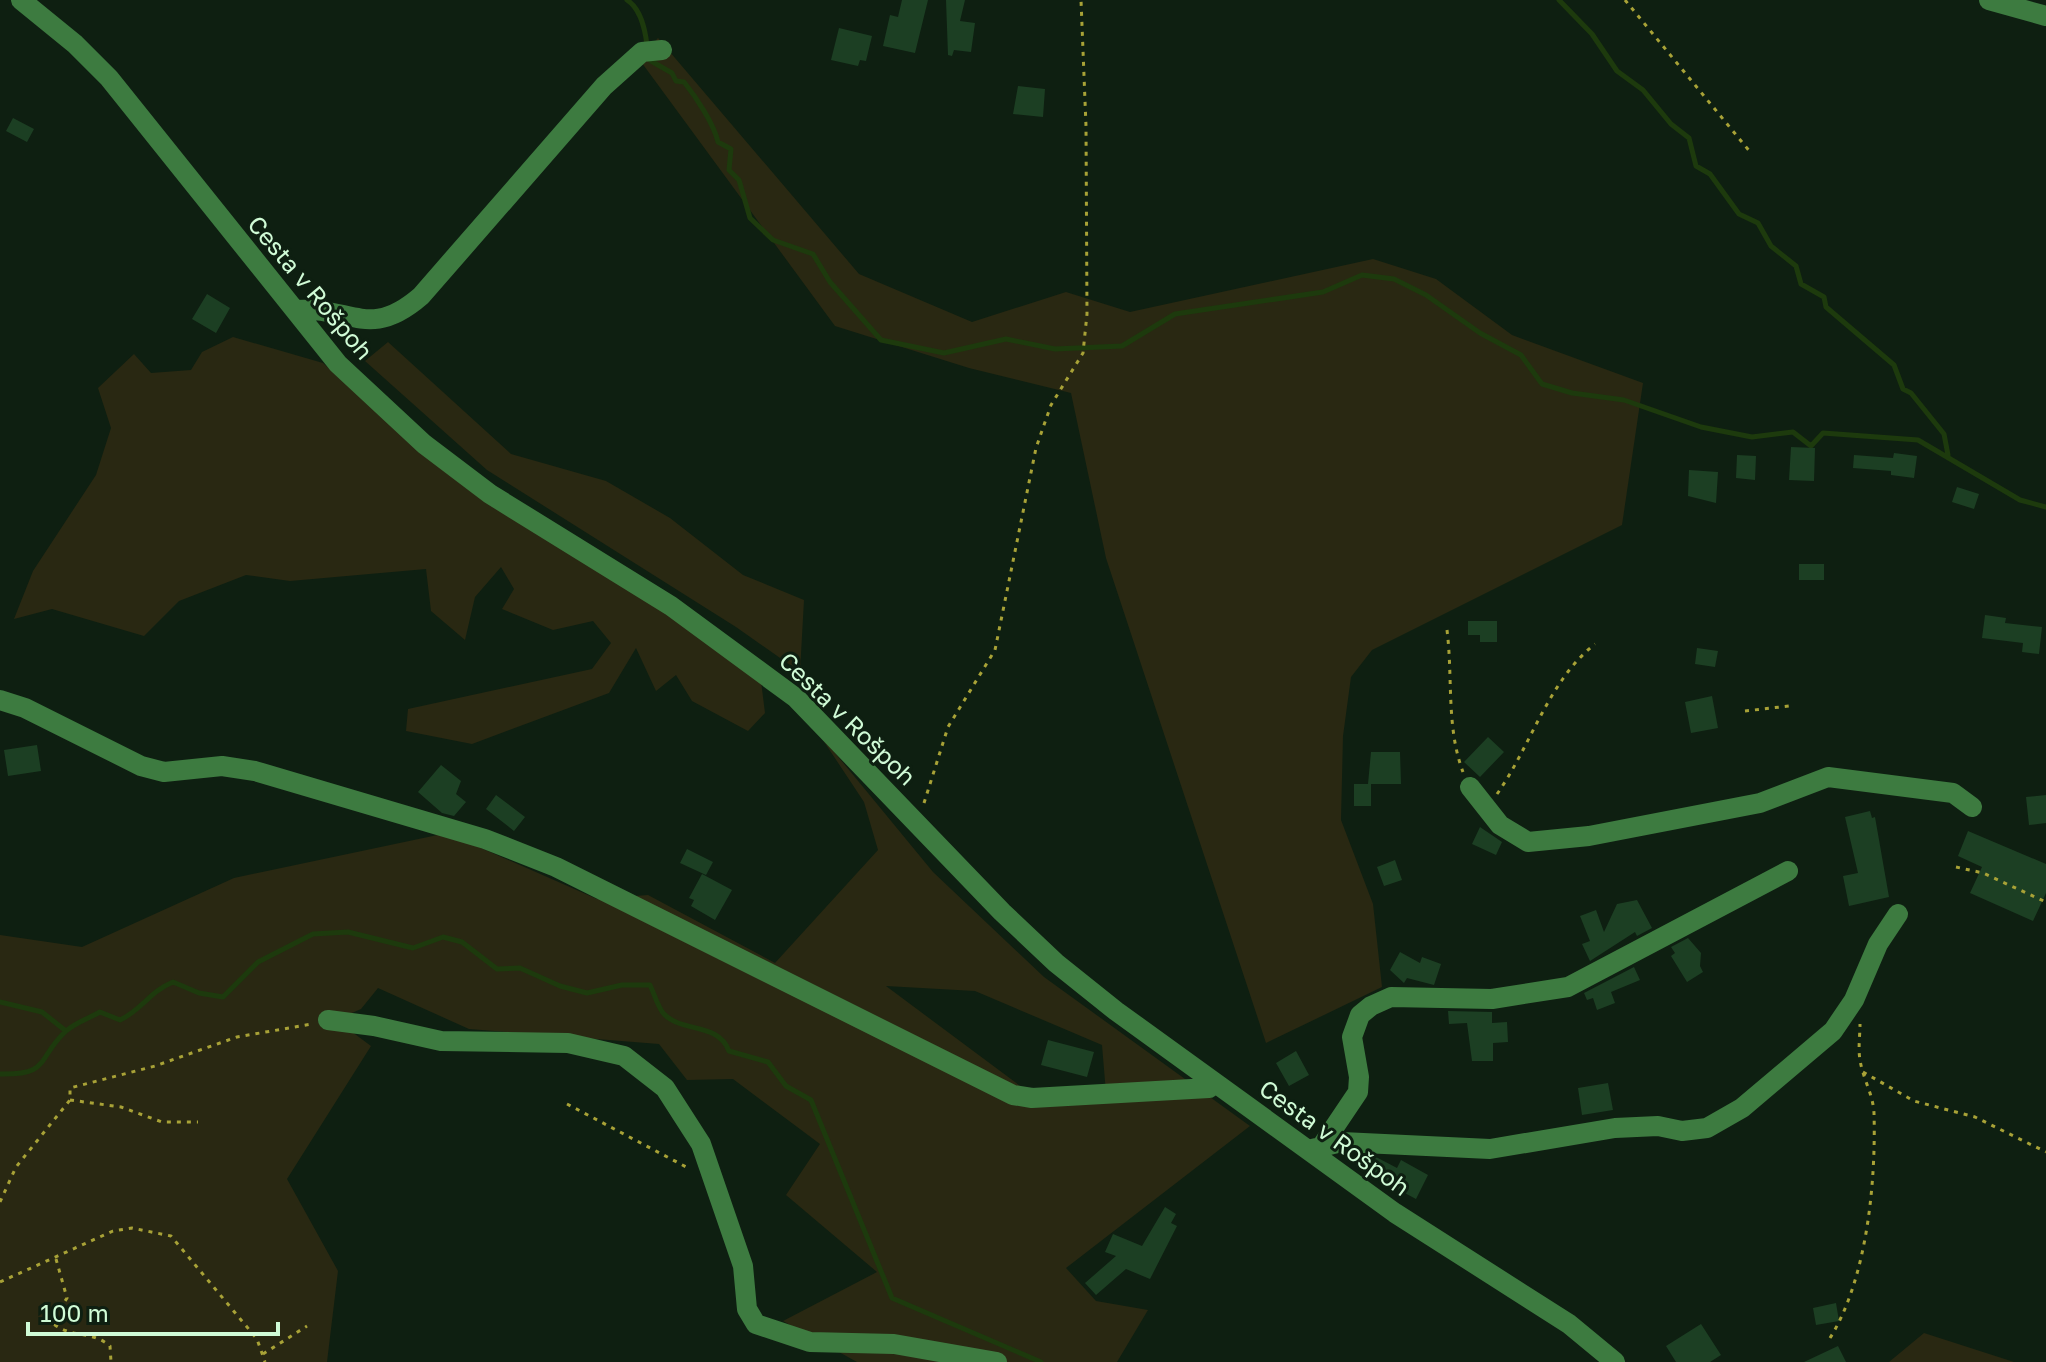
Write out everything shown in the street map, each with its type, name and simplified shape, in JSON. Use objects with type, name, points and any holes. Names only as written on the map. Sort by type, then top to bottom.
[{"type":"street","name":"Cesta v Rošpoh","points":[[21,0],[75,44],[109,78],[338,364],[424,444],[490,494],[671,606],[744,657],[796,698],[1056,963],[1215,1083],[1316,1148],[1395,1213],[1569,1324],[1615,1362]]},
{"type":"street","points":[[1989,0],[2046,16]]},
{"type":"street","points":[[295,310],[315,309],[359,321],[399,315],[421,296],[604,86],[642,52],[662,50]]},
{"type":"street","points":[[0,700],[25,708],[141,766],[164,772],[222,766],[255,771],[485,839],[556,867],[1013,1095],[1032,1098],[1209,1088],[1215,1083]]},
{"type":"street","points":[[1470,787],[1486,810],[1520,840],[1537,842],[1589,836],[1760,803],[1828,777],[1953,793],[1972,807]]},
{"type":"street","points":[[1316,1148],[1358,1092],[1359,1077],[1352,1037],[1360,1015],[1371,1006],[1391,997],[1492,999],[1568,987],[1788,871]]},
{"type":"street","points":[[1316,1148],[1342,1142],[1490,1149],[1615,1128],[1658,1126],[1682,1131],[1707,1128],[1742,1108],[1833,1031],[1854,1000],[1869,961],[1898,914]]},
{"type":"street","points":[[328,1020],[374,1026],[415,1038],[568,1043],[624,1056],[665,1088],[701,1144],[739,1253],[747,1309],[756,1324],[810,1342],[894,1344],[997,1362]]},
{"type":"path","points":[[918,822],[953,717],[989,663],[999,637],[1032,463],[1051,405],[1068,382],[1083,353],[1087,331],[1086,111],[1081,0]]},
{"type":"path","points":[[1625,0],[1751,153]]},
{"type":"path","points":[[1447,630],[1453,684],[1453,736],[1470,787]]},
{"type":"path","points":[[1486,810],[1526,748],[1564,674],[1595,644]]},
{"type":"path","points":[[1745,711],[1789,706]]},
{"type":"path","points":[[1956,867],[1983,873],[2046,902]]},
{"type":"path","points":[[1830,1338],[1851,1296],[1866,1225],[1874,1113],[1871,1091],[1859,1057],[1859,1017],[1854,1000]]},
{"type":"path","points":[[0,1202],[16,1167],[70,1100],[70,1088],[155,1066],[237,1037],[328,1020]]},
{"type":"path","points":[[1863,1072],[1914,1101],[1986,1121],[2046,1152]]},
{"type":"path","points":[[70,1100],[121,1107],[162,1122],[198,1122]]},
{"type":"path","points":[[567,1104],[692,1170]]},
{"type":"path","points":[[0,1282],[113,1231],[132,1228],[171,1236],[257,1339],[265,1362]]},
{"type":"path","points":[[56,1259],[67,1298],[55,1325],[65,1333],[97,1335],[110,1346],[111,1362]]},
{"type":"path","points":[[263,1354],[307,1326]]},
{"type":"shaded area","points":[[658,38],[859,274],[972,322],[1066,292],[1130,312],[1373,259],[1436,279],[1512,335],[1643,383],[1622,525],[1372,650],[1351,677],[1343,736],[1341,820],[1373,904],[1382,987],[1266,1043],[1106,558],[1071,393],[969,368],[835,326],[639,59]]},
{"type":"shaded area","points":[[233,337],[323,363],[413,446],[687,624],[761,681],[765,713],[748,731],[692,701],[676,675],[656,691],[636,648],[609,693],[472,744],[406,731],[408,709],[592,669],[611,643],[593,621],[553,630],[502,609],[514,589],[501,567],[475,597],[465,640],[431,611],[426,569],[290,581],[246,575],[179,601],[144,636],[52,609],[14,619],[33,571],[96,475],[111,428],[98,388],[134,354],[151,373],[191,370],[202,352]]},
{"type":"shaded area","points":[[388,342],[511,454],[606,481],[670,518],[743,575],[804,600],[800,672],[736,627],[487,470],[365,361]]},
{"type":"shaded area","points":[[817,731],[933,872],[1044,977],[1250,1126],[1066,1268],[1096,1301],[1148,1310],[1117,1362],[857,1362],[783,1321],[877,1272],[786,1195],[820,1144],[733,1079],[687,1080],[659,1044],[469,1029],[378,988],[361,1009],[336,1020],[371,1046],[287,1179],[338,1271],[327,1362],[0,1362],[0,935],[82,947],[234,878],[447,833],[597,899],[648,895],[775,963],[878,850],[864,802]],"holes":[[[886,986],[975,991],[1102,1045],[1106,1093],[1043,1103]]]},
{"type":"shaded area","points":[[1924,1333],[2014,1362],[1889,1362]]},
{"type":"building","points":[[902,0],[928,0],[915,53],[883,46],[890,15],[898,17]]},
{"type":"building","points":[[946,0],[965,0],[960,21],[975,23],[971,52],[954,50],[952,56],[948,55]]},
{"type":"building","points":[[839,28],[872,36],[866,61],[860,60],[858,66],[831,60]]},
{"type":"building","points":[[1018,86],[1045,89],[1043,117],[1013,114]]},
{"type":"building","points":[[13,118],[34,129],[27,142],[6,131]]},
{"type":"building","points":[[207,294],[230,308],[216,333],[192,319]]},
{"type":"building","points":[[1791,447],[1815,448],[1814,481],[1789,480]]},
{"type":"building","points":[[1894,453],[1917,456],[1914,478],[1891,475],[1891,471],[1853,468],[1854,455],[1893,458]]},
{"type":"building","points":[[1737,455],[1756,456],[1755,480],[1736,478]]},
{"type":"building","points":[[1689,470],[1718,472],[1716,503],[1688,496]]},
{"type":"building","points":[[1957,487],[1979,494],[1974,509],[1952,502]]},
{"type":"building","points":[[1799,564],[1824,564],[1824,580],[1799,580]]},
{"type":"building","points":[[1985,615],[2006,618],[2005,623],[2042,627],[2039,654],[2022,652],[2023,643],[1982,638]]},
{"type":"building","points":[[1468,621],[1497,621],[1497,642],[1480,642],[1480,635],[1468,635]]},
{"type":"building","points":[[1697,648],[1718,651],[1715,667],[1695,664]]},
{"type":"building","points":[[1712,696],[1718,728],[1691,733],[1685,702]]},
{"type":"building","points":[[1488,737],[1504,752],[1480,777],[1464,762]]},
{"type":"building","points":[[37,745],[41,771],[8,776],[4,750]]},
{"type":"building","points":[[1371,752],[1400,752],[1401,784],[1368,784]]},
{"type":"building","points":[[441,765],[461,781],[456,794],[466,802],[454,816],[442,813],[418,792]]},
{"type":"building","points":[[1354,784],[1371,784],[1371,806],[1354,806]]},
{"type":"building","points":[[496,795],[525,817],[514,831],[486,809]]},
{"type":"building","points":[[2046,795],[2046,823],[2029,825],[2026,797]]},
{"type":"building","points":[[1870,811],[1872,818],[1875,817],[1889,897],[1849,906],[1843,876],[1858,873],[1845,817]]},
{"type":"building","points":[[1480,827],[1502,842],[1496,855],[1472,844]]},
{"type":"building","points":[[1968,831],[2046,864],[2046,893],[2033,921],[1970,893],[1982,867],[1958,856]]},
{"type":"building","points":[[687,849],[713,862],[706,875],[680,863]]},
{"type":"building","points":[[1395,860],[1402,880],[1384,886],[1377,867]]},
{"type":"building","points":[[702,874],[732,890],[715,920],[691,906],[694,900],[689,898]]},
{"type":"building","points":[[1637,900],[1652,928],[1637,936],[1635,932],[1590,961],[1582,944],[1590,941],[1580,916],[1596,910],[1604,932],[1617,904]]},
{"type":"building","points":[[1688,938],[1701,953],[1703,972],[1687,982],[1671,956],[1675,953],[1671,947]]},
{"type":"building","points":[[1400,952],[1420,963],[1422,957],[1441,964],[1434,985],[1407,978],[1404,983],[1390,970]]},
{"type":"building","points":[[1634,967],[1640,980],[1611,992],[1615,1003],[1597,1010],[1593,998],[1587,1000],[1584,993]]},
{"type":"building","points":[[1448,1011],[1492,1012],[1492,1023],[1507,1022],[1508,1042],[1493,1043],[1493,1061],[1472,1061],[1467,1023],[1449,1024]]},
{"type":"building","points":[[1048,1040],[1094,1052],[1087,1077],[1041,1065]]},
{"type":"building","points":[[1296,1051],[1309,1075],[1289,1086],[1276,1063]]},
{"type":"building","points":[[1608,1083],[1613,1110],[1582,1115],[1578,1088]]},
{"type":"building","points":[[1376,1157],[1397,1168],[1401,1160],[1428,1175],[1416,1199],[1367,1173]]},
{"type":"building","points":[[1165,1207],[1176,1214],[1171,1223],[1177,1226],[1150,1279],[1126,1269],[1096,1295],[1085,1283],[1116,1256],[1105,1252],[1113,1234],[1142,1246]]},
{"type":"building","points":[[1836,1303],[1839,1321],[1816,1325],[1813,1308]]},
{"type":"building","points":[[1701,1324],[1721,1355],[1710,1362],[1676,1362],[1666,1346]]},
{"type":"building","points":[[1838,1346],[1846,1362],[1804,1362]]},
{"type":"waterway","points":[[627,0],[639,14],[647,45]]},
{"type":"waterway","points":[[1559,0],[1592,34],[1617,71],[1643,90],[1671,124],[1689,138],[1696,166],[1710,174],[1739,214],[1758,223],[1771,246],[1796,266],[1801,284],[1824,297],[1826,307],[1894,365],[1903,389],[1911,393],[1944,434],[1948,455]]},
{"type":"waterway","points":[[650,55],[651,61],[672,73],[676,81],[684,82],[709,119],[718,142],[731,149],[729,170],[739,180],[750,218],[773,240],[813,254],[830,282],[881,340],[944,353],[1006,339],[1055,349],[1122,346],[1175,314],[1323,292],[1362,275],[1394,279],[1426,295],[1480,333],[1521,355],[1542,384],[1572,393],[1624,400],[1701,427],[1752,437],[1793,432],[1811,446],[1823,433],[1918,440],[2020,500],[2046,507]]},
{"type":"waterway","points":[[0,1074],[28,1072],[41,1063],[57,1041],[74,1026],[100,1012],[120,1020],[173,982],[199,993],[223,997],[258,962],[313,934],[348,932],[413,948],[443,937],[462,942],[497,969],[520,968],[560,986],[587,993],[622,985],[650,985],[662,1011],[672,1020],[717,1036],[729,1051],[768,1062],[786,1086],[811,1100],[892,1298],[1041,1362]]},
{"type":"waterway","points":[[0,1002],[42,1012],[66,1031]]}]
